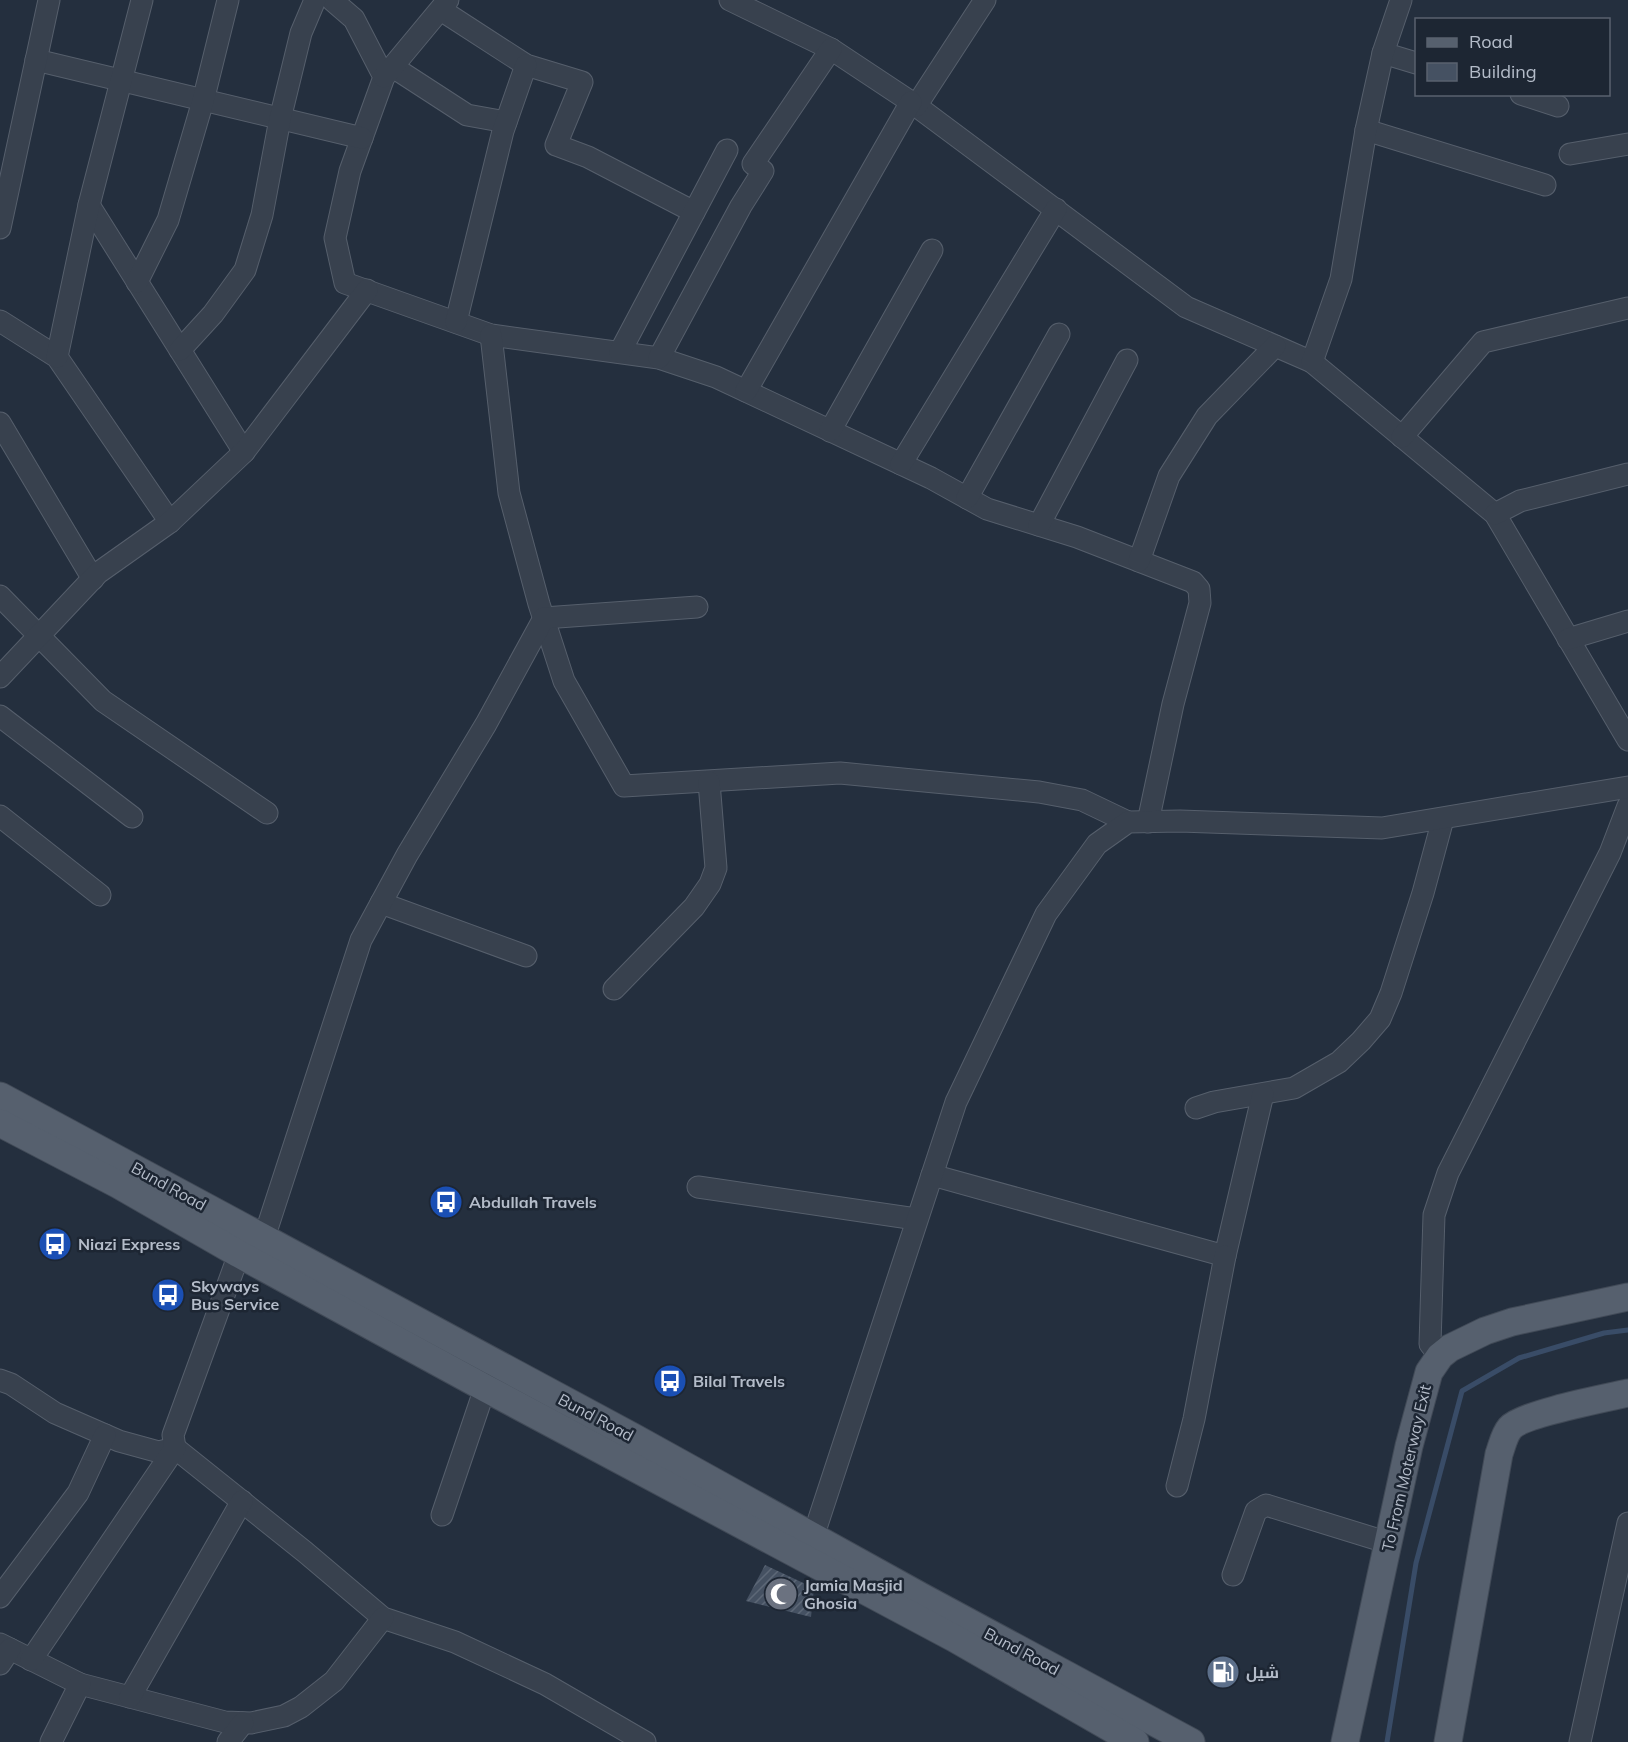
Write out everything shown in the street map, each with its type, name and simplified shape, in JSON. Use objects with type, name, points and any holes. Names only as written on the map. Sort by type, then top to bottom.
[{"type":"main road","name":"Bund Road","points":[[0,1096],[623,1431],[1191,1742]]},
{"type":"main road","name":"Bund Road","points":[[0,1123],[119,1185],[239,1254],[485,1389],[954,1638],[1135,1742]]},
{"type":"main road","points":[[1440,1356],[1464,1340],[1512,1322],[1628,1297]]},
{"type":"main road","name":"To From Moterway Exit","points":[[1345,1742],[1419,1406],[1430,1372],[1440,1356]]},
{"type":"main road","points":[[1448,1742],[1499,1454],[1510,1428],[1531,1418],[1628,1393]]},
{"type":"street","points":[[0,228],[49,0]]},
{"type":"street","points":[[57,357],[89,205],[142,0]]},
{"type":"street","points":[[137,282],[168,220],[203,100],[228,0]]},
{"type":"street","points":[[180,350],[213,314],[245,270],[262,215],[280,118],[301,33],[315,0]]},
{"type":"street","points":[[332,0],[354,19],[388,72],[467,114],[506,122]]},
{"type":"street","points":[[730,0],[831,49],[914,104],[1186,307],[1312,362],[1495,514],[1628,740]]},
{"type":"street","points":[[746,391],[914,104],[985,0]]},
{"type":"street","points":[[1312,362],[1341,279],[1366,130],[1383,53],[1401,0]]},
{"type":"street","points":[[694,212],[588,157],[556,144],[582,82],[526,65],[444,5],[388,72],[350,171],[335,238],[345,283],[491,334],[659,358],[716,377],[901,464],[987,509],[1077,537],[1193,582],[1199,589],[1200,603],[1138,822],[1097,844],[1046,914],[956,1102],[813,1537]]},
{"type":"street","points":[[659,358],[741,206],[763,171],[753,164],[831,49]]},
{"type":"street","points":[[1383,53],[1415,63]]},
{"type":"street","points":[[36,60],[362,138]]},
{"type":"street","points":[[456,322],[506,122],[526,65]]},
{"type":"street","points":[[1527,96],[1558,106]]},
{"type":"street","points":[[1366,130],[1545,185]]},
{"type":"street","points":[[1570,154],[1628,144]]},
{"type":"street","points":[[620,352],[727,150]]},
{"type":"street","points":[[89,205],[244,452]]},
{"type":"street","points":[[901,464],[1056,209]]},
{"type":"street","points":[[830,431],[932,250]]},
{"type":"street","points":[[0,677],[93,579],[170,522],[244,452],[367,290]]},
{"type":"street","points":[[1402,437],[1483,342],[1628,308]]},
{"type":"street","points":[[0,321],[57,357],[170,522]]},
{"type":"street","points":[[491,334],[509,492],[544,618],[564,681],[624,786],[840,773],[1004,789],[1082,800],[1138,822],[1382,828],[1628,787]]},
{"type":"street","points":[[967,498],[1059,334]]},
{"type":"street","points":[[1139,561],[1169,476],[1208,416],[1275,346]]},
{"type":"street","points":[[1039,525],[1127,360]]},
{"type":"street","points":[[0,423],[93,579]]},
{"type":"street","points":[[1495,514],[1520,501],[1628,474]]},
{"type":"street","points":[[0,596],[103,700],[267,813]]},
{"type":"street","points":[[544,618],[697,607]]},
{"type":"street","points":[[264,1238],[361,940],[407,855],[486,724],[544,618]]},
{"type":"street","points":[[1568,639],[1628,621]]},
{"type":"street","points":[[0,716],[132,817]]},
{"type":"street","points":[[614,989],[694,907],[710,884],[716,868],[709,782]]},
{"type":"street","points":[[1440,1356],[1430,1344],[1432,1251],[1434,1215],[1448,1173],[1610,853],[1628,806]]},
{"type":"street","points":[[0,816],[100,895]]},
{"type":"street","points":[[1196,1108],[1214,1102],[1294,1088],[1339,1062],[1380,1019],[1400,966],[1443,819]]},
{"type":"street","points":[[381,903],[526,956]]},
{"type":"street","points":[[1177,1486],[1194,1419],[1225,1256],[1263,1094]]},
{"type":"street","points":[[932,1175],[1225,1256]]},
{"type":"street","points":[[698,1188],[916,1218]]},
{"type":"street","points":[[239,1254],[173,1436],[175,1448],[305,1552],[382,1618],[455,1642],[545,1684],[645,1742]]},
{"type":"street","points":[[0,1380],[11,1384],[55,1413],[105,1435],[159,1452],[175,1448]]},
{"type":"street","points":[[442,1515],[485,1389]]},
{"type":"street","points":[[0,1597],[78,1493],[105,1435]]},
{"type":"street","points":[[31,1660],[175,1448]]},
{"type":"street","points":[[130,1697],[242,1502]]},
{"type":"street","points":[[1233,1575],[1256,1511],[1266,1505],[1389,1543]]},
{"type":"street","points":[[1580,1742],[1628,1523]]},
{"type":"street","points":[[3,1653],[31,1660],[80,1684],[225,1722],[251,1723],[284,1716],[302,1707],[334,1681],[382,1618]]},
{"type":"street","points":[[51,1742],[80,1684]]},
{"type":"street","points":[[228,1742],[243,1723]]},
{"type":"building","name":"Jamia Masjid Ghosia","points":[[765,1565],[814,1588],[811,1617],[746,1601]]},
{"type":"waterway","points":[[1387,1742],[1416,1563],[1462,1391],[1519,1358],[1604,1333],[1628,1330]]},
{"type":"place","name":"Abdullah Travels","points":[[446,1202]]},
{"type":"place","name":"Niazi Express","points":[[55,1244]]},
{"type":"place","name":"Skyways Bus Service","points":[[168,1295]]},
{"type":"place","name":"Bilal Travels","points":[[670,1381]]},
{"type":"place","name":"Jamia Masjid Ghosia","points":[[781,1594]]},
{"type":"place","name":"شیل","points":[[1223,1672]]}]
